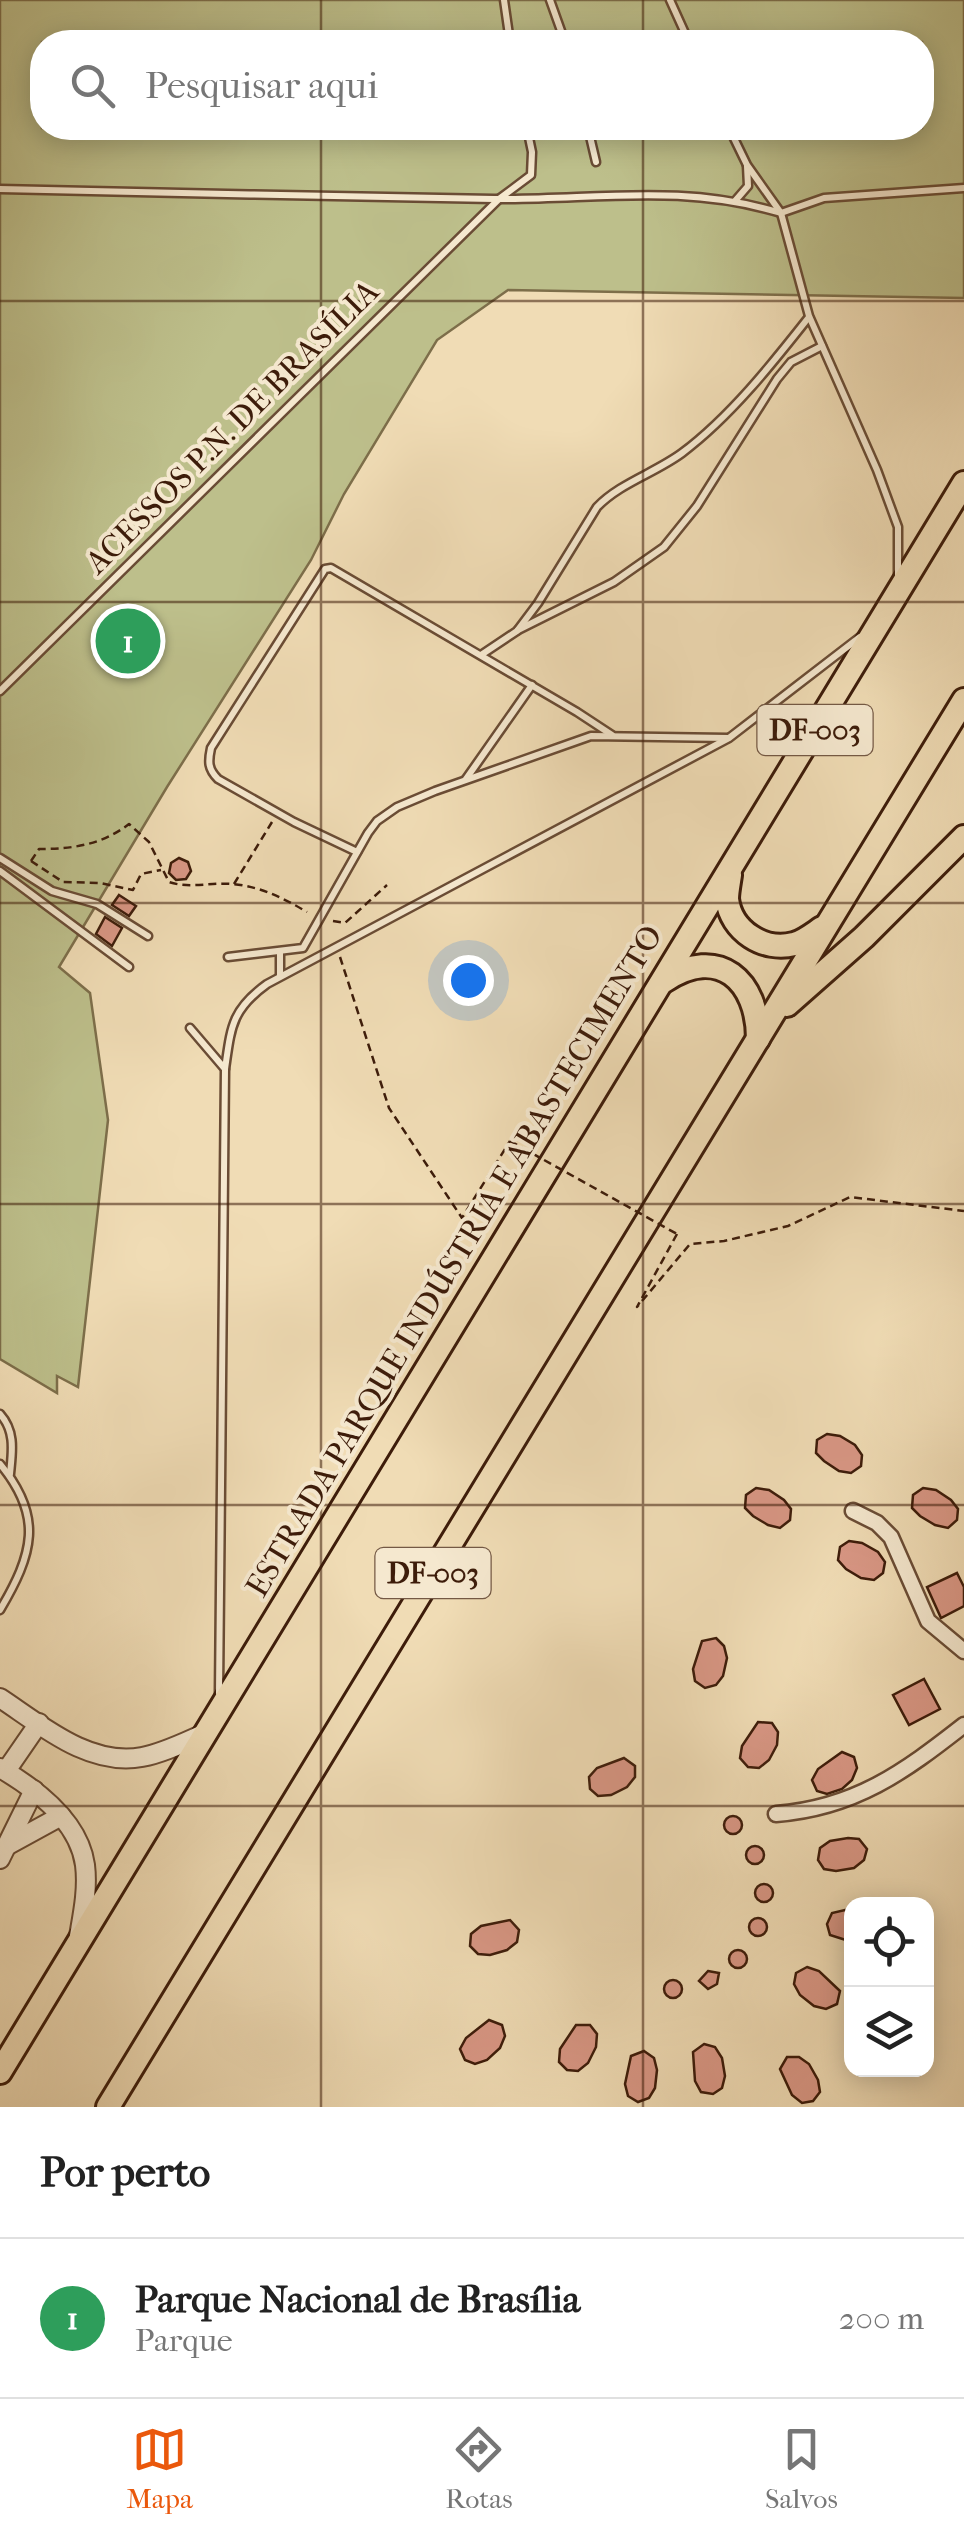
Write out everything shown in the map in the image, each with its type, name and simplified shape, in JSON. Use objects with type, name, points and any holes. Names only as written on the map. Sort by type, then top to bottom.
[{"type":"highway","name":"ESTRADA PARQUE INDÚSTRIA E ABASTECIMENTO","points":[[0,2072],[964,483]]},
{"type":"highway","name":"DF-003","points":[[108,2107],[964,700]]},
{"type":"highway","points":[[661,983],[689,968],[709,966],[729,972],[745,985],[764,1030],[964,837]]},
{"type":"highway","points":[[731,866],[727,899],[734,921],[751,938],[773,946],[796,944],[824,927]]},
{"type":"street","points":[[853,1511],[877,1522],[891,1538],[928,1621],[964,1651]]},
{"type":"street","points":[[0,1698],[69,1743],[110,1758],[141,1758],[214,1722]]},
{"type":"street","points":[[40,1723],[3,1770],[34,1790],[61,1816],[78,1840],[85,1864],[86,1892],[78,1944]]},
{"type":"street","points":[[776,1814],[818,1808],[878,1787],[907,1770],[964,1725]]},
{"type":"street","points":[[4,1852],[34,1790]]},
{"type":"street","points":[[4,1852],[61,1816]]},
{"type":"lane","points":[[504,0],[508,30]]},
{"type":"lane","points":[[550,0],[561,30]]},
{"type":"lane","points":[[670,0],[684,30]]},
{"type":"lane","name":"ACESSOS P.N. DE BRASÍLIA","points":[[0,691],[499,199],[531,175],[530,140]]},
{"type":"lane","points":[[591,140],[596,162]]},
{"type":"lane","points":[[735,140],[747,165],[781,213],[810,316],[898,527],[898,592]]},
{"type":"lane","points":[[735,201],[748,186],[747,165]]},
{"type":"lane","points":[[0,189],[499,199],[678,193],[735,201],[781,213],[824,198],[964,188]]},
{"type":"lane","points":[[516,630],[608,495],[682,454],[722,417],[810,316]]},
{"type":"lane","points":[[481,655],[516,630],[614,582],[664,547],[696,506],[777,379],[791,362],[822,346]]},
{"type":"lane","points":[[357,852],[218,779],[210,771],[210,748],[323,570],[331,568],[612,735]]},
{"type":"lane","points":[[214,1722],[226,1069],[231,1024],[238,1010],[280,976],[729,738],[798,688],[884,617]]},
{"type":"lane","points":[[466,780],[532,684]]},
{"type":"lane","points":[[228,956],[303,948],[377,821],[398,807],[591,736],[729,738]]},
{"type":"lane","points":[[0,858],[52,891],[97,904],[148,936]]},
{"type":"lane","points":[[0,870],[129,967]]},
{"type":"lane","points":[[280,952],[280,976]]},
{"type":"lane","points":[[190,1028],[226,1069]]},
{"type":"lane","points":[[0,1414],[14,1442],[10,1476]]},
{"type":"lane","points":[[0,1464],[19,1487],[29,1512],[30,1536],[26,1556],[0,1610]]},
{"type":"path","points":[[233,884],[278,812]]},
{"type":"path","points":[[162,870],[141,874],[133,890],[100,883],[64,882],[31,861],[39,849],[68,849],[112,837],[129,824],[149,842],[170,882],[184,886],[233,884],[275,892],[318,919],[346,923],[387,885]]},
{"type":"path","points":[[336,946],[388,1108],[462,1218],[510,1140],[677,1234],[638,1307],[690,1244],[724,1241],[788,1226],[850,1196],[964,1212]]},
{"type":"green space","points":[[0,0],[964,0],[964,298],[508,290],[437,340],[344,494],[311,560],[59,967],[90,993],[108,1120],[78,1387],[57,1376],[57,1393],[0,1359]]},
{"type":"building","points":[[179,858],[188,862],[191,871],[186,879],[176,880],[169,873],[171,863]]},
{"type":"building","points":[[119,895],[136,906],[129,916],[112,905]]},
{"type":"building","points":[[105,917],[122,928],[112,946],[96,934]]},
{"type":"building","points":[[827,1434],[855,1445],[862,1455],[861,1466],[851,1473],[839,1471],[824,1461],[816,1453],[817,1440]]},
{"type":"building","points":[[756,1488],[769,1490],[784,1500],[791,1509],[790,1520],[780,1528],[753,1516],[745,1508],[746,1495]]},
{"type":"building","points":[[923,1488],[936,1490],[958,1509],[957,1520],[948,1528],[935,1525],[912,1508],[913,1495]]},
{"type":"building","points":[[849,1541],[878,1552],[885,1562],[883,1573],[874,1580],[846,1569],[838,1560],[840,1547]]},
{"type":"building","points":[[957,1573],[964,1587],[964,1606],[941,1618],[927,1587]]},
{"type":"building","points":[[716,1638],[724,1646],[727,1658],[723,1676],[716,1685],[705,1688],[695,1681],[693,1669],[702,1641]]},
{"type":"building","points":[[924,1679],[940,1709],[909,1725],[893,1695]]},
{"type":"building","points":[[758,1722],[772,1723],[778,1732],[777,1745],[759,1768],[748,1767],[740,1758],[742,1746]]},
{"type":"building","points":[[842,1752],[854,1757],[857,1768],[852,1780],[827,1794],[817,1791],[812,1780],[818,1769]]},
{"type":"building","points":[[624,1758],[635,1766],[635,1777],[627,1787],[598,1796],[590,1789],[589,1777],[597,1768]]},
{"type":"building","points":[[733,1816],[742,1825],[733,1834],[724,1825]]},
{"type":"building","points":[[859,1839],[867,1849],[864,1860],[854,1868],[824,1869],[818,1860],[820,1848],[830,1841]]},
{"type":"building","points":[[755,1846],[762,1848],[762,1862],[755,1864],[748,1862],[746,1855],[748,1848]]},
{"type":"building","points":[[764,1884],[773,1893],[764,1902],[755,1893]]},
{"type":"building","points":[[844,1910],[844,1939],[830,1935],[827,1924],[832,1913]]},
{"type":"building","points":[[758,1918],[767,1927],[758,1936],[749,1927]]},
{"type":"building","points":[[510,1920],[519,1930],[517,1942],[507,1950],[478,1954],[470,1946],[471,1934],[481,1926]]},
{"type":"building","points":[[738,1950],[745,1952],[745,1966],[738,1968],[731,1966],[729,1959],[731,1952]]},
{"type":"building","points":[[807,1967],[819,1971],[840,1991],[837,2004],[826,2009],[814,2006],[800,1995],[794,1984],[796,1973]]},
{"type":"building","points":[[708,1971],[719,1973],[717,1984],[708,1989],[699,1981]]},
{"type":"building","points":[[673,1980],[682,1989],[673,1998],[664,1989]]},
{"type":"building","points":[[489,2020],[502,2025],[505,2036],[500,2048],[487,2060],[475,2064],[465,2060],[460,2049],[466,2038]]},
{"type":"building","points":[[576,2025],[590,2025],[597,2034],[588,2063],[578,2071],[567,2070],[559,2062],[560,2049]]},
{"type":"building","points":[[704,2044],[715,2047],[722,2058],[722,2088],[713,2094],[701,2092],[695,2081],[693,2052]]},
{"type":"building","points":[[644,2051],[654,2058],[655,2088],[649,2098],[638,2102],[628,2096],[625,2084],[631,2056]]},
{"type":"building","points":[[787,2057],[799,2057],[809,2064],[820,2092],[813,2101],[802,2103],[792,2095],[780,2069]]},
{"type":"place","name":"Parque Nacional de Brasília","points":[[128,641]]}]
